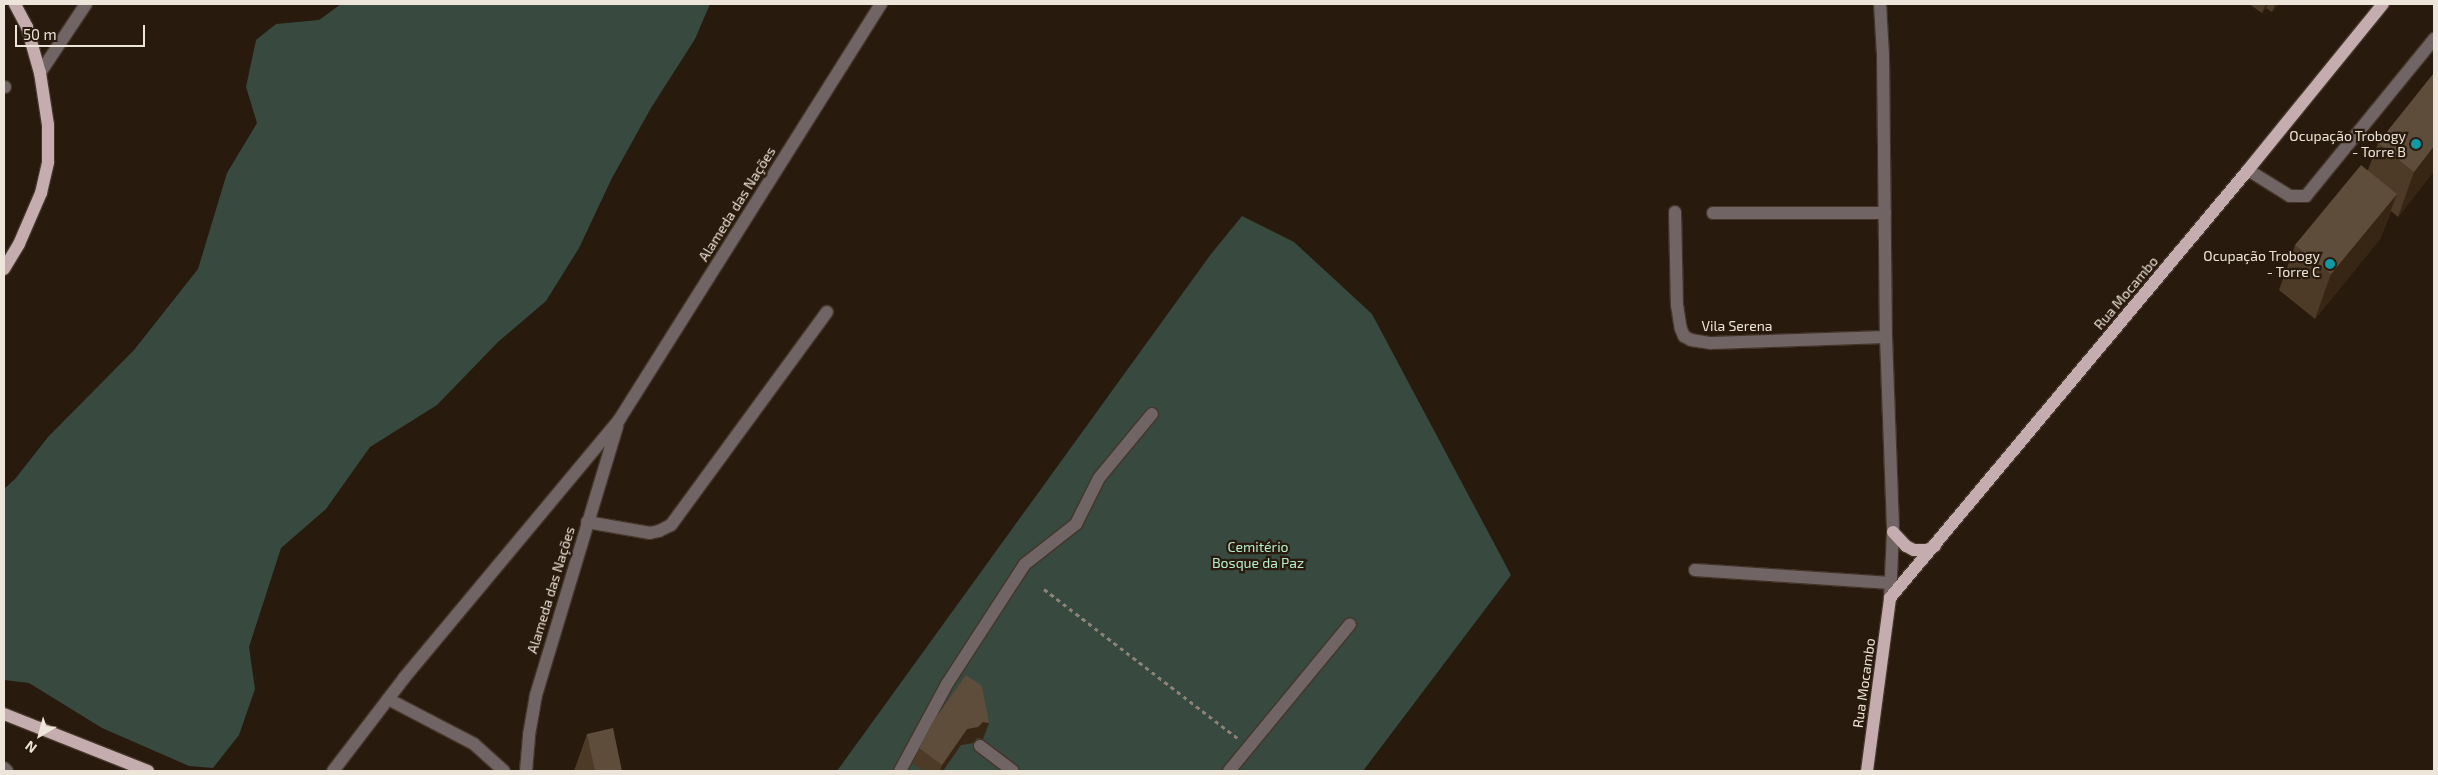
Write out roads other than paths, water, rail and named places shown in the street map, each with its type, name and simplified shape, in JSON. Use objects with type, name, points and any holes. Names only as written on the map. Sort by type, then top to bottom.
[{"type":"main road","points":[[4,269],[19,244],[41,193],[48,162],[48,125],[40,73],[27,27],[15,4]]},
{"type":"main road","name":"Rua Mocambo","points":[[1867,771],[1890,598],[2248,170],[2383,4]]},
{"type":"main road","points":[[1893,532],[1906,546],[1914,550],[1927,550],[1937,544]]},
{"type":"main road","points":[[4,714],[148,771]]},
{"type":"street","points":[[40,73],[86,4]]},
{"type":"street","name":"Alameda das Nações","points":[[336,767],[388,698],[619,420],[882,4]]},
{"type":"street","name":"Rua Mocambo","points":[[1880,4],[1883,54],[1886,337],[1893,532],[1890,598]]},
{"type":"street","points":[[2248,170],[2290,196],[2306,196],[2434,39]]},
{"type":"street","name":"Vila Serena","points":[[1675,212],[1676,305],[1684,336],[1691,340],[1711,343],[1886,337]]},
{"type":"street","points":[[1713,213],[1885,213]]},
{"type":"street","points":[[587,522],[650,533],[671,525],[827,312]]},
{"type":"street","points":[[900,771],[947,684],[1026,564],[1076,524],[1099,478],[1152,414]]},
{"type":"street","name":"Alameda das Nações","points":[[526,771],[529,735],[536,695],[619,420]]},
{"type":"street","points":[[1695,570],[1891,583]]},
{"type":"street","points":[[1229,771],[1350,624]]},
{"type":"street","points":[[388,698],[474,744],[504,771]]},
{"type":"street","points":[[980,746],[1013,771]]},
{"type":"place","name":"Ocupação Trobogy - Torre B","points":[[2416,144]]},
{"type":"place","name":"Ocupação Trobogy - Torre C","points":[[2330,264]]},
{"type":"park label","name":"Cemitério Bosque da Paz","points":[[1258,556]]}]
